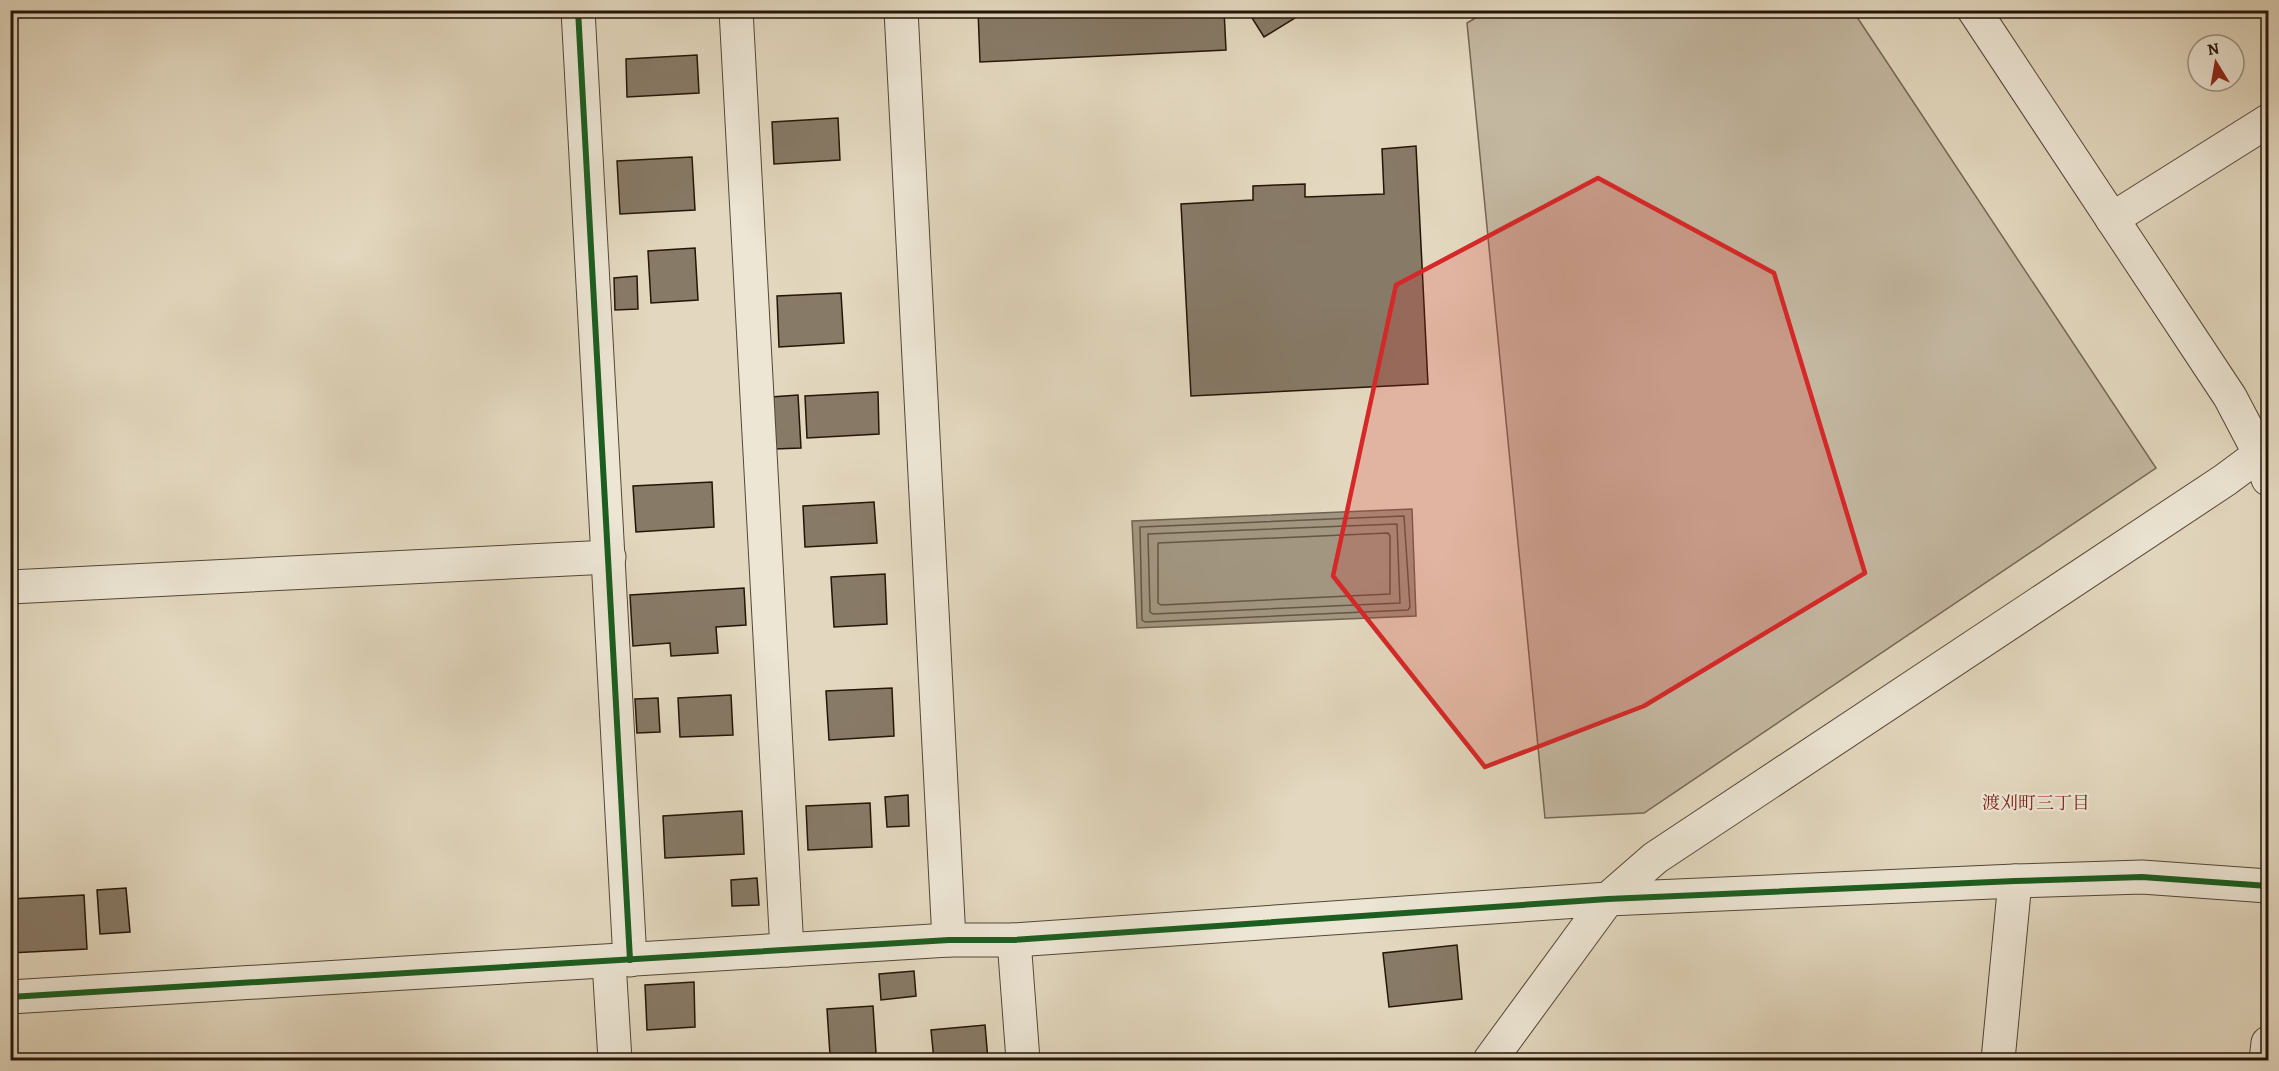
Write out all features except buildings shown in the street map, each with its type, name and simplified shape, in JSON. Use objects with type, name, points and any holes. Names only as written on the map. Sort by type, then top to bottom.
[{"type":"street","points":[[578,10],[609,556],[620,961],[615,1060]]},
{"type":"street","points":[[736,10],[787,951]]},
{"type":"street","points":[[901,10],[949,940]]},
{"type":"street","points":[[1490,1060],[1608,899],[1655,858],[2225,480],[2264,467],[2230,397],[1974,10]]},
{"type":"street","points":[[2112,219],[2268,121]]},
{"type":"street","points":[[10,586],[609,556]]},
{"type":"street","points":[[10,997],[949,940],[1014,940],[1608,899],[2142,877],[2268,886]]},
{"type":"street","points":[[1998,1060],[2015,881]]},
{"type":"street","points":[[1014,940],[1023,1060]]},
{"type":"street","points":[[2266,1060],[2268,1043]]},
{"type":"highlighted area","points":[[1598,178],[1774,273],[1865,573],[1644,706],[1485,767],[1333,576],[1396,285]]},
{"type":"shaded area","points":[[1489,10],[1853,11],[2156,468],[1644,813],[1545,818],[1467,23]]},
{"type":"water","points":[[1412,509],[1416,616],[1137,628],[1132,521]]},
{"type":"cycle path","points":[[578,10],[630,960]]},
{"type":"cycle path","points":[[10,997],[949,940],[1014,940],[1608,899],[2142,877],[2268,886]]},
{"type":"district","name":"渡刈町三丁目","points":[[2036,803]]}]
